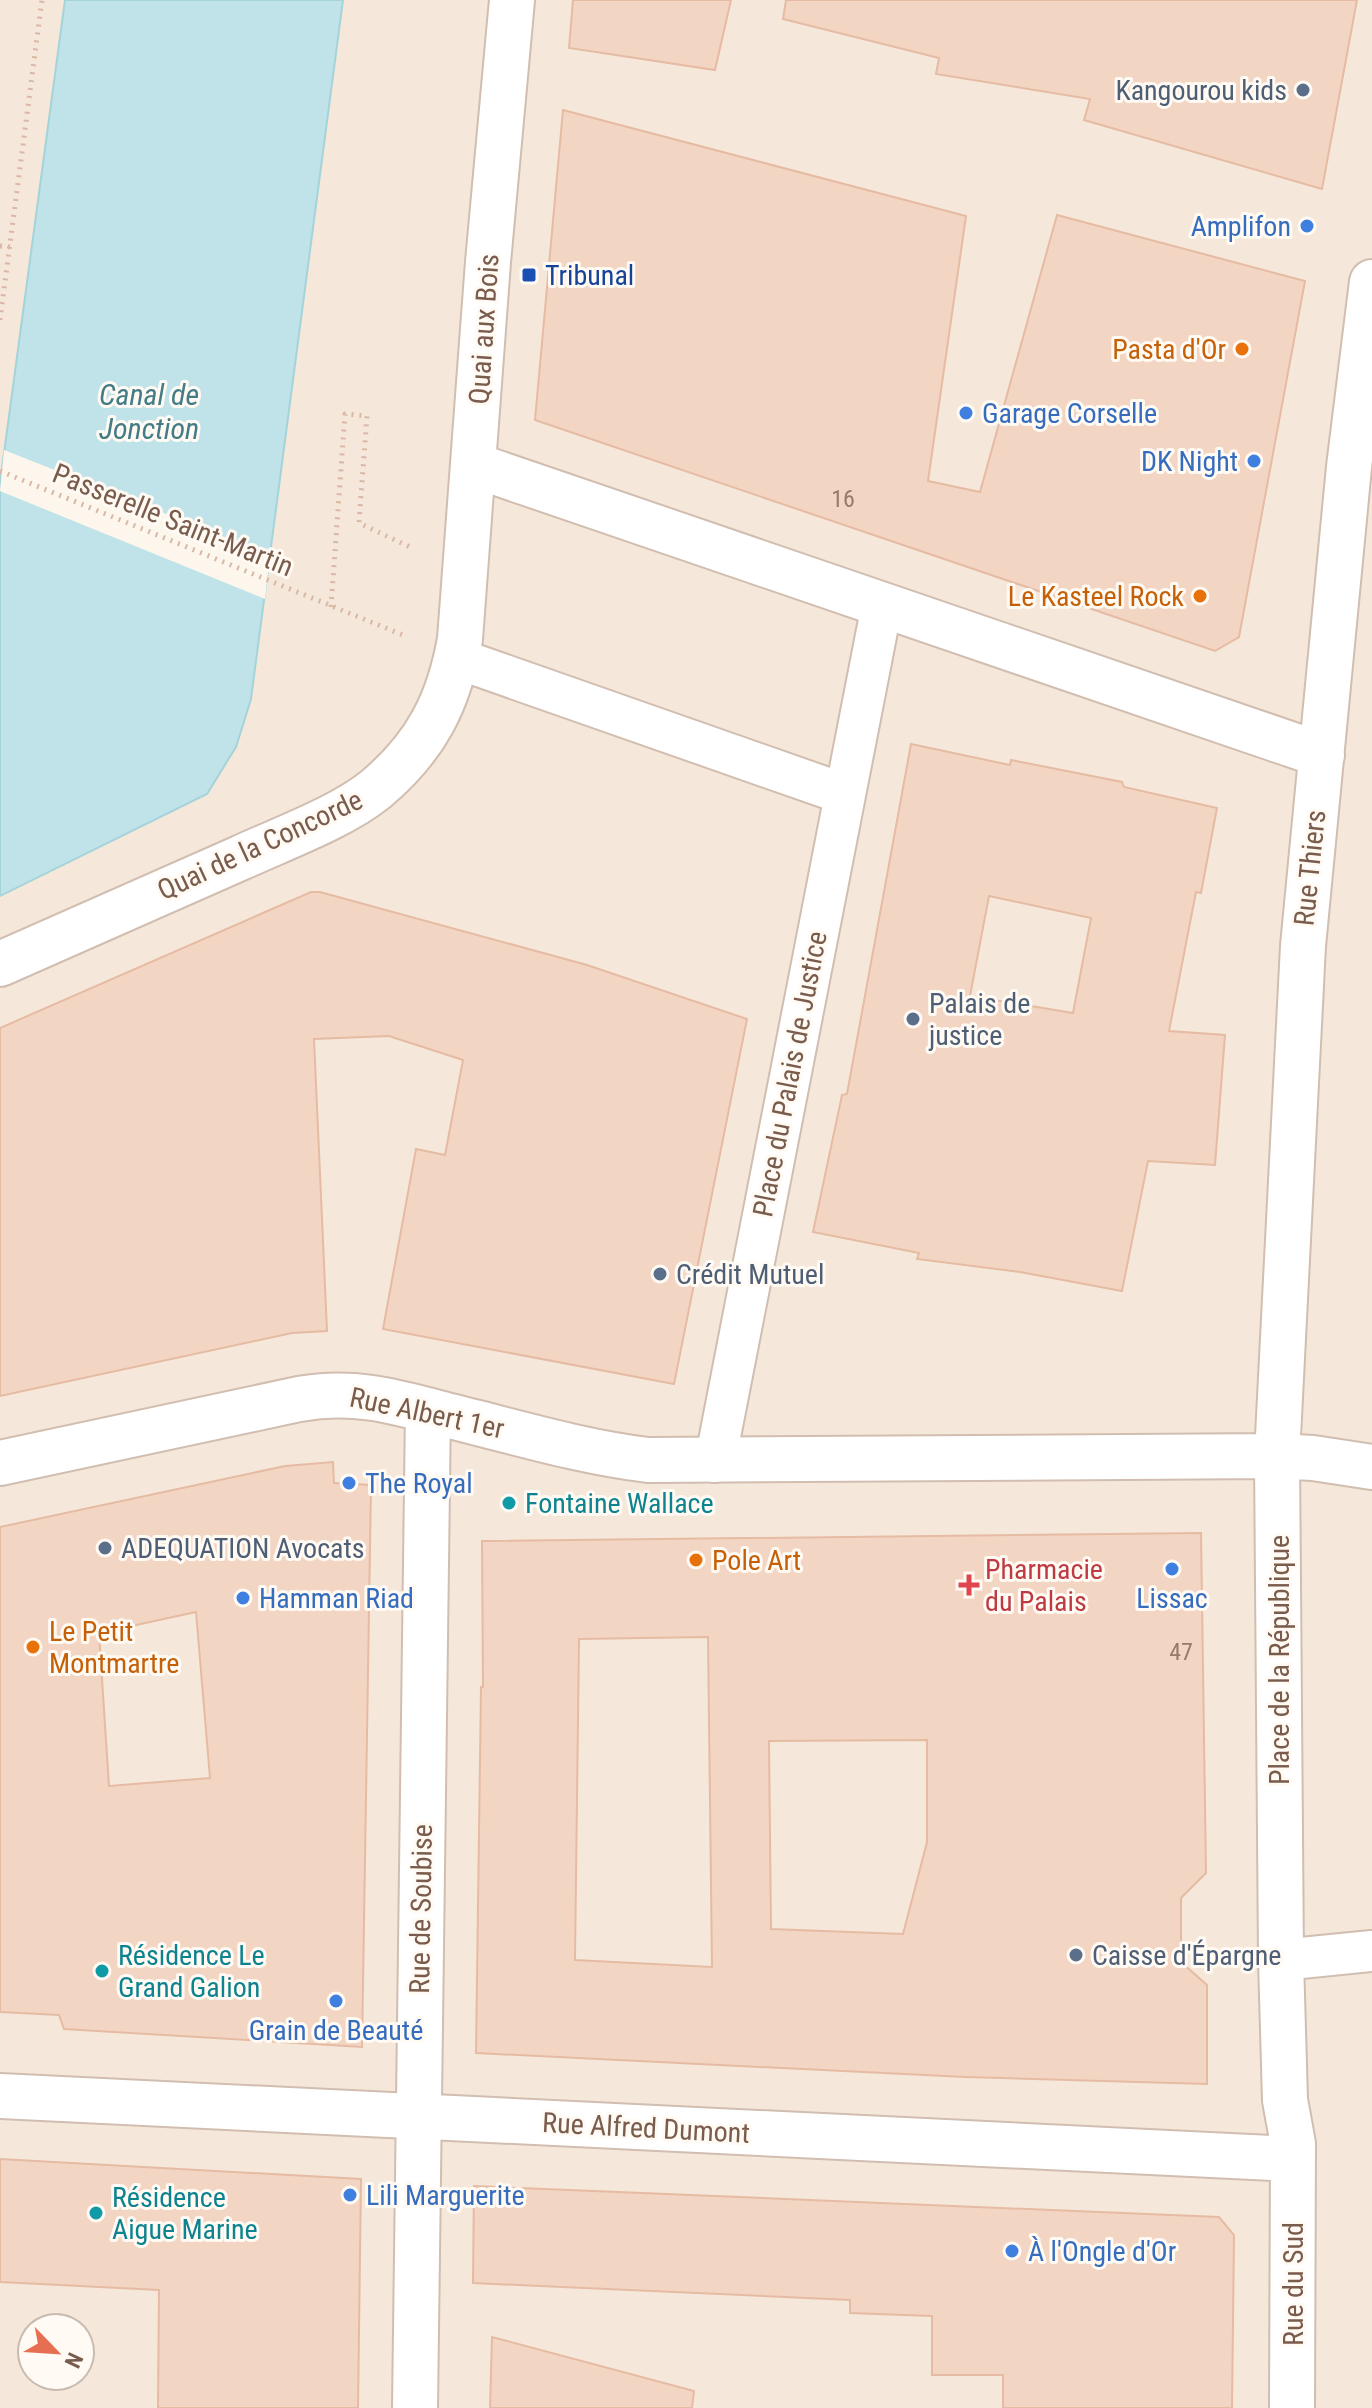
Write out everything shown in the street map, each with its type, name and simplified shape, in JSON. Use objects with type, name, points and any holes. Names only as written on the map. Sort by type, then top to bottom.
[{"type":"street","name":"Quai aux Bois","points":[[456,658],[512,0]]},
{"type":"street","name":"Rue Thiers","points":[[1277,1456],[1303,946],[1358,382],[1372,282]]},
{"type":"street","points":[[474,465],[1322,755]]},
{"type":"street","name":"Place du Palais de Justice","points":[[715,1462],[882,605]]},
{"type":"street","points":[[456,658],[844,794]]},
{"type":"street","name":"Quai de la Concorde","points":[[0,964],[280,840],[365,797],[412,753],[426,734],[448,692],[456,658]]},
{"type":"street","name":"Rue Albert 1er","points":[[0,1463],[320,1395],[361,1395],[624,1457],[715,1462]]},
{"type":"street","name":"Rue de Soubise","points":[[415,2408],[428,1410]]},
{"type":"street","points":[[715,1462],[1277,1456],[1372,1467]]},
{"type":"street","name":"Place de la République","points":[[1277,1456],[1281,1960],[1285,2100],[1293,2159]]},
{"type":"street","points":[[1281,1960],[1372,1951]]},
{"type":"street","name":"Rue Alfred Dumont","points":[[0,2096],[1293,2159]]},
{"type":"street","name":"Rue du Sud","points":[[1292,2408],[1293,2159]]},
{"type":"path","points":[[0,320],[42,0]]},
{"type":"path","points":[[0,246],[10,247]]},
{"type":"path","points":[[331,607],[345,414],[367,416],[359,523],[414,549]]},
{"type":"path","name":"Passerelle Saint-Martin","points":[[0,471],[411,638]]},
{"type":"shaded area","points":[[0,0],[65,0],[0,483]]},
{"type":"shaded area","points":[[343,0],[1372,0],[1372,2408],[0,2408],[0,896],[206,794],[265,599]]},
{"type":"water","name":"Canal de Jonction","points":[[65,0],[343,0],[251,699],[236,747],[207,794],[0,896],[0,483]]},
{"type":"pier","points":[[4,450],[270,555],[265,599],[0,491]]},
{"type":"building","points":[[573,0],[731,0],[715,70],[569,48]]},
{"type":"building","points":[[786,0],[1357,0],[1322,189],[1084,120],[1090,99],[936,74],[939,58],[783,19]]},
{"type":"building","points":[[563,110],[966,216],[928,481],[980,492],[1057,215],[1305,281],[1239,637],[1215,651],[535,420]]},
{"type":"building","name":"Palais de justice","points":[[911,744],[1010,765],[1011,760],[1122,782],[1124,787],[1217,808],[1201,893],[1196,892],[1169,1031],[1225,1035],[1215,1165],[1148,1161],[1122,1291],[1020,1272],[917,1259],[919,1253],[813,1232],[842,1095],[847,1094]],"holes":[[[989,896],[1091,918],[1073,1013],[970,996]]]},
{"type":"building","points":[[311,892],[587,965],[747,1019],[674,1384],[383,1329],[416,1149],[445,1155],[463,1060],[389,1036],[314,1039],[327,1331],[292,1333],[0,1396],[0,1028]]},
{"type":"building","points":[[333,1462],[334,1483],[371,1485],[362,2047],[64,2029],[59,2015],[0,2012],[0,1527],[285,1466]],"holes":[[[196,1612],[210,1778],[109,1786],[99,1633]]]},
{"type":"building","points":[[1201,1533],[1206,1873],[1181,1898],[1181,1962],[1207,1985],[1207,2084],[965,2077],[476,2053],[483,1687],[482,1541]],"holes":[[[708,1637],[712,1967],[575,1960],[579,1639]],[[927,1740],[927,1842],[903,1934],[771,1929],[769,1741]]]},
{"type":"building","points":[[0,2159],[361,2179],[358,2408],[158,2408],[159,2290],[0,2282]]},
{"type":"building","points":[[474,2186],[1219,2217],[1234,2235],[1232,2408],[1003,2408],[1003,2375],[932,2375],[932,2316],[850,2313],[850,2300],[473,2283]]},
{"type":"building","points":[[492,2337],[694,2391],[692,2408],[490,2408]]},
{"type":"place","name":"Kangourou kids","points":[[1303,90]]},
{"type":"place","name":"Amplifon","points":[[1307,226]]},
{"type":"place","name":"Tribunal","points":[[529,275]]},
{"type":"place","name":"Pasta d'Or","points":[[1242,349]]},
{"type":"place","name":"Garage Corselle","points":[[966,413]]},
{"type":"place","name":"DK Night","points":[[1254,461]]},
{"type":"place","name":"Le Kasteel Rock","points":[[1200,596]]},
{"type":"place","name":"Palais de justice","points":[[913,1019]]},
{"type":"place","name":"Crédit Mutuel","points":[[660,1274]]},
{"type":"place","name":"The Royal","points":[[349,1483]]},
{"type":"place","name":"Fontaine Wallace","points":[[509,1503]]},
{"type":"place","name":"ADEQUATION Avocats","points":[[105,1548]]},
{"type":"place","name":"Pole Art","points":[[696,1560]]},
{"type":"place","name":"Lissac","points":[[1172,1569]]},
{"type":"place","name":"Pharmacie du Palais","points":[[969,1585]]},
{"type":"place","name":"Hamman Riad","points":[[243,1598]]},
{"type":"place","name":"Le Petit Montmartre","points":[[33,1647]]},
{"type":"place","name":"Caisse d'Épargne","points":[[1076,1955]]},
{"type":"place","name":"Résidence Le Grand Galion","points":[[102,1971]]},
{"type":"place","name":"Grain de Beauté","points":[[336,2001]]},
{"type":"place","name":"Lili Marguerite","points":[[350,2195]]},
{"type":"place","name":"Résidence Aigue Marine","points":[[96,2213]]},
{"type":"place","name":"À l'Ongle d'Or","points":[[1012,2251]]}]
